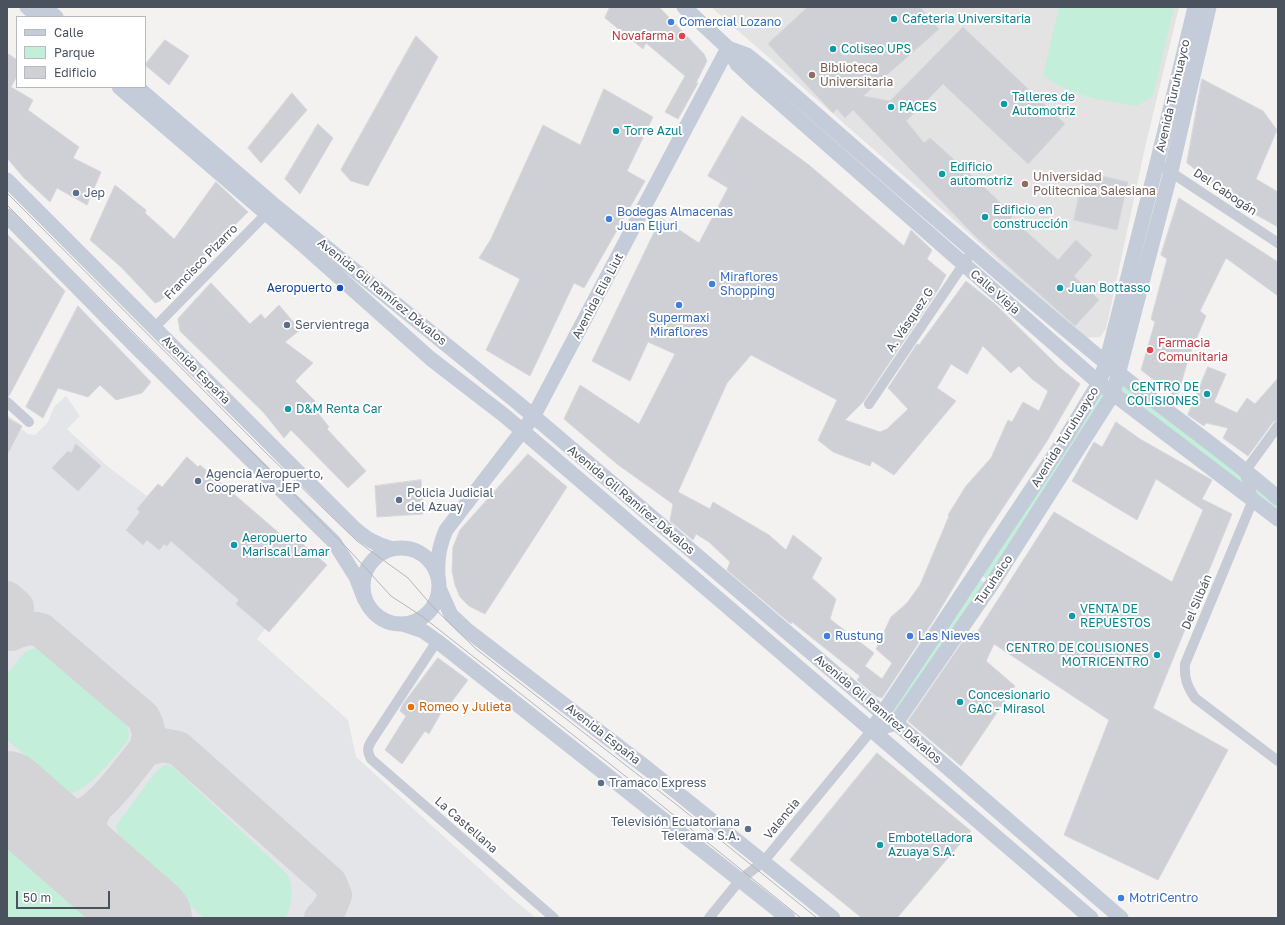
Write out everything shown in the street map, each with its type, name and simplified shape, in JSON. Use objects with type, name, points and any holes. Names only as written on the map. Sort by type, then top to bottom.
[{"type":"main road","points":[[27,7],[38,16]]},
{"type":"main road","points":[[44,7],[55,16]]},
{"type":"main road","name":"Calle Vieja","points":[[684,7],[728,48],[737,64],[754,80],[1099,383],[1278,519]]},
{"type":"main road","name":"Avenida Turuhuayco","points":[[883,714],[1065,439],[1099,383],[1106,363],[1195,7]]},
{"type":"main road","name":"Avenida Turuhuayco","points":[[1113,394],[1120,373],[1171,171],[1209,7]]},
{"type":"main road","name":"Calle Vieja","points":[[728,48],[747,55],[1106,363],[1246,470],[1278,498]]},
{"type":"main road","name":"Avenida Elia Liut","points":[[398,548],[419,547],[430,543],[446,530],[534,417],[728,48]]},
{"type":"main road","name":"Avenida Gil Ramírez Dávalos","points":[[120,88],[270,209],[344,261],[534,417],[883,714],[896,723],[1121,918]]},
{"type":"main road","name":"Avenida Gil Ramírez Dávalos","points":[[138,88],[432,359],[523,432],[1091,918]]},
{"type":"main road","name":"Avenida España","points":[[7,180],[352,527],[366,539],[380,546],[398,548]]},
{"type":"main road","name":"Avenida España","points":[[7,216],[134,345],[334,542],[356,577],[365,600]]},
{"type":"main road","name":"Turuhaico","points":[[896,723],[992,584],[1113,394]]},
{"type":"main road","name":"Avenida Elia Liut","points":[[438,583],[437,558],[439,546],[446,530]]},
{"type":"main road","points":[[402,624],[414,622],[423,617],[433,607],[438,583],[433,566],[425,557],[415,551],[398,548],[377,556],[366,569],[363,589],[365,600],[371,610],[380,618],[391,623],[402,624],[423,631],[437,640],[788,918]]},
{"type":"main road","points":[[976,573],[992,584]]},
{"type":"main road","name":"Avenida España","points":[[438,583],[451,615],[466,630],[642,764],[833,918]]},
{"type":"main road","points":[[871,731],[883,714]]},
{"type":"main road","points":[[871,731],[896,723]]},
{"type":"street","points":[[856,170],[866,156]]},
{"type":"street","name":"Del Cabogán","points":[[1157,163],[1278,243]]},
{"type":"street","name":"Francisco Pizarro","points":[[154,328],[270,209]]},
{"type":"street","points":[[915,222],[926,209]]},
{"type":"street","name":"A. Vásquez G","points":[[869,404],[973,250]]},
{"type":"street","points":[[7,402],[30,422]]},
{"type":"street","points":[[1253,500],[1252,492],[1245,477],[1246,470],[1278,426]]},
{"type":"street","name":"Del Silbán","points":[[1253,500],[1185,664],[1184,676],[1188,688],[1195,698],[1278,761]]},
{"type":"street","name":"La Castellana","points":[[437,640],[367,749],[371,759],[554,918]]},
{"type":"street","name":"Valencia","points":[[709,918],[740,880],[764,861],[871,731]]},
{"type":"shaded area","name":"Universidad Politecnica Salesiana","points":[[711,7],[1179,7],[1146,143],[1106,329],[1100,337],[1082,338],[1074,332],[960,225]]},
{"type":"shaded area","name":"Aeropuerto Mariscal Lamar","points":[[66,396],[80,416],[67,429],[107,466],[147,496],[158,484],[162,487],[187,457],[198,467],[200,465],[293,545],[327,565],[269,632],[265,629],[257,639],[348,720],[356,757],[536,918],[7,918],[7,415],[20,424],[21,429],[28,434],[35,435],[48,422],[54,407]]},
{"type":"green space","points":[[1059,7],[1174,7],[1153,96],[1137,106],[1112,102],[1076,93],[1053,82],[1043,75]]},
{"type":"green space","points":[[1120,373],[1278,498],[1278,519],[1113,394]]},
{"type":"green space","points":[[1099,385],[1111,394],[991,582],[978,573]]},
{"type":"green space","points":[[976,577],[988,585],[892,727],[883,714]]},
{"type":"green space","points":[[36,648],[42,650],[127,726],[129,733],[128,741],[102,771],[79,790],[71,793],[7,740],[7,674],[25,652]]},
{"type":"green space","points":[[164,765],[169,765],[175,769],[287,874],[291,884],[291,903],[285,918],[204,918],[121,843],[116,826],[155,773]]},
{"type":"green space","points":[[7,843],[93,918],[7,918]]},
{"type":"building","points":[[610,7],[659,7],[704,54],[707,61],[696,83],[698,83],[678,119],[665,112],[685,76],[646,43],[643,49],[605,18]]},
{"type":"building","points":[[808,7],[920,7],[939,29],[863,96],[890,101],[963,27],[1065,124],[1028,164],[943,84],[906,121],[924,143],[930,138],[981,184],[1013,215],[1011,218],[1058,260],[1076,240],[1092,255],[1074,276],[1099,300],[1075,326],[976,237],[853,110],[845,118],[837,109],[833,113],[768,44]]},
{"type":"building","points":[[416,36],[438,57],[368,186],[351,181],[341,170]]},
{"type":"building","points":[[165,40],[189,56],[169,85],[146,66],[146,64]]},
{"type":"building","points":[[7,53],[16,59],[16,78],[11,87],[33,100],[28,110],[79,147],[73,158],[101,172],[87,205],[57,188],[50,202],[24,178],[7,158]]},
{"type":"building","points":[[1202,79],[1263,111],[1277,130],[1256,179],[1278,192],[1278,227],[1244,208],[1187,163]]},
{"type":"building","points":[[604,89],[653,117],[627,171],[645,181],[584,288],[574,283],[530,376],[486,350],[520,279],[479,258],[491,239],[543,125],[580,145]]},
{"type":"building","points":[[292,93],[307,110],[261,163],[248,148]]},
{"type":"building","points":[[742,116],[809,165],[904,246],[911,230],[932,250],[927,259],[946,275],[938,290],[863,402],[845,420],[880,432],[887,429],[908,409],[888,388],[917,344],[919,345],[966,281],[996,305],[1058,366],[1080,384],[1047,441],[983,538],[935,618],[882,698],[876,696],[857,680],[860,676],[792,622],[791,624],[727,570],[730,562],[709,542],[696,534],[693,540],[670,521],[673,504],[617,464],[564,419],[580,385],[639,424],[675,354],[648,342],[630,381],[592,361],[661,218],[699,243],[728,188],[708,176]],"holes":[[[983,346],[1011,373],[1019,366],[1032,379],[1048,391],[1039,411],[1023,402],[1012,422],[1008,420],[991,458],[966,486],[948,515],[949,516],[920,585],[907,603],[891,617],[876,649],[892,663],[882,679],[865,666],[874,653],[830,619],[836,599],[812,578],[822,558],[793,535],[786,550],[769,535],[713,502],[710,509],[678,492],[727,383],[751,355],[837,400],[818,440],[833,452],[870,466],[872,461],[894,475],[956,401],[937,388],[951,364],[967,374]]]},
{"type":"building","points":[[318,124],[333,138],[300,194],[285,179]]},
{"type":"building","points":[[1084,172],[1128,182],[1117,230],[1074,220]]},
{"type":"building","points":[[216,182],[248,212],[199,261],[201,263],[160,301],[155,303],[121,267],[90,240],[115,185],[146,210],[145,213],[174,239]]},
{"type":"building","points":[[1179,198],[1278,262],[1278,296],[1226,258],[1200,311],[1206,316],[1189,356],[1177,398],[1141,370],[1155,322],[1151,319],[1167,259],[1161,255]]},
{"type":"building","points":[[7,234],[65,291],[9,396],[7,396]]},
{"type":"building","points":[[211,283],[250,324],[261,314],[265,319],[279,305],[300,330],[285,342],[313,363],[295,381],[315,401],[312,405],[329,427],[327,429],[366,471],[348,488],[291,430],[284,438],[264,413],[180,331],[178,319]]},
{"type":"building","points":[[78,306],[151,382],[142,393],[116,400],[100,385],[88,397],[58,388],[43,418],[26,407]]},
{"type":"building","points":[[1208,367],[1226,374],[1214,402],[1237,413],[1247,398],[1255,404],[1278,378],[1278,420],[1273,422],[1248,456],[1223,438],[1228,428],[1206,423],[1204,426],[1188,415]]},
{"type":"building","points":[[7,418],[22,426],[7,455]]},
{"type":"building","points":[[1116,422],[1140,439],[1212,480],[1202,499],[1232,514],[1153,708],[1228,750],[1158,880],[1064,835],[1109,720],[994,644],[986,661],[1015,686],[961,766],[908,721],[963,641],[965,643],[973,631],[976,634],[1054,512],[1172,582],[1203,510],[1156,479],[1137,520],[1072,481],[1094,442],[1102,447]]},
{"type":"building","points":[[76,444],[101,466],[78,491],[52,468],[68,451],[71,453]]},
{"type":"building","points":[[528,454],[567,487],[485,614],[469,606],[460,597],[455,585],[452,571],[453,547],[460,530]]},
{"type":"building","name":"Aeropuerto Mariscal Lamar","points":[[187,457],[198,467],[200,465],[293,545],[298,540],[327,565],[269,632],[236,604],[239,600],[171,541],[167,546],[164,544],[159,550],[147,540],[143,545],[126,530],[140,512],[137,509],[158,484],[162,487]]},
{"type":"building","name":"Policia Judicial del Azuay","points":[[421,480],[423,514],[377,517],[375,486]]},
{"type":"building","points":[[438,658],[468,680],[450,704],[447,702],[429,734],[425,731],[402,764],[385,750],[406,716],[400,711],[403,704]]},
{"type":"building","name":"Embotelladora Azuaya S.A.","points":[[877,753],[971,831],[897,918],[862,918],[790,860]]},
{"type":"taxiway","points":[[7,598],[17,607],[16,624],[11,634],[26,629],[41,630],[143,717],[147,726],[148,734],[148,741],[145,750],[162,745],[178,748],[330,883],[335,895],[330,908],[321,918]]},
{"type":"taxiway","points":[[24,808],[57,820],[69,820],[80,817],[90,811],[111,792],[145,750]]},
{"type":"taxiway","points":[[96,807],[87,831],[90,851],[101,870],[117,888]]},
{"type":"runway","points":[[7,793],[150,918]]},
{"type":"tram line","points":[[7,193],[264,451],[357,541],[408,578],[433,607],[476,649],[677,805],[817,918]]},
{"type":"tram line","points":[[7,205],[350,551],[391,596],[423,617],[629,779],[801,918]]},
{"type":"place","name":"Cafeteria Universitaria","points":[[894,19]]},
{"type":"place","name":"Comercial Lozano","points":[[671,22]]},
{"type":"place","name":"Novafarma","points":[[682,36]]},
{"type":"place","name":"Coliseo UPS","points":[[833,49]]},
{"type":"place","name":"Biblioteca Universitaria","points":[[812,75]]},
{"type":"place","name":"Talleres de Automotriz","points":[[1004,104]]},
{"type":"place","name":"PACES","points":[[891,107]]},
{"type":"place","name":"Torre Azul","points":[[616,131]]},
{"type":"place","name":"Edificio automotriz","points":[[942,174]]},
{"type":"place","name":"Universidad Politecnica Salesiana","points":[[1025,184]]},
{"type":"place","name":"Jep","points":[[76,193]]},
{"type":"place","name":"Edificio en construcción","points":[[985,217]]},
{"type":"place","name":"Bodegas Almacenas Juan Eljuri","points":[[609,219]]},
{"type":"place","name":"Miraflores Shopping","points":[[712,284]]},
{"type":"place","name":"Aeropuerto","points":[[340,288]]},
{"type":"place","name":"Juan Bottasso","points":[[1060,288]]},
{"type":"place","name":"Supermaxi Miraflores","points":[[679,305]]},
{"type":"place","name":"Servientrega","points":[[287,325]]},
{"type":"place","name":"Farmacia Comunitaria","points":[[1150,350]]},
{"type":"place","name":"CENTRO DE COLISIONES","points":[[1207,394]]},
{"type":"place","name":"D&M Renta Car","points":[[288,409]]},
{"type":"place","name":"Agencia Aeropuerto, Cooperativa JEP","points":[[198,481]]},
{"type":"place","name":"Policia Judicial del Azuay","points":[[399,500]]},
{"type":"place","name":"Aeropuerto Mariscal Lamar","points":[[234,545]]},
{"type":"place","name":"VENTA DE REPUESTOS","points":[[1072,616]]},
{"type":"place","name":"Rustung","points":[[827,636]]},
{"type":"place","name":"Las Nieves","points":[[910,636]]},
{"type":"place","name":"CENTRO DE COLISIONES MOTRICENTRO","points":[[1157,655]]},
{"type":"place","name":"Concesionario GAC - Mirasol","points":[[960,702]]},
{"type":"place","name":"Romeo y Julieta","points":[[411,707]]},
{"type":"place","name":"Tramaco Express","points":[[601,783]]},
{"type":"place","name":"Televisión Ecuatoriana Telerama S.A.","points":[[748,829]]},
{"type":"place","name":"Embotelladora Azuaya S.A.","points":[[880,845]]},
{"type":"place","name":"MotriCentro","points":[[1121,898]]}]
